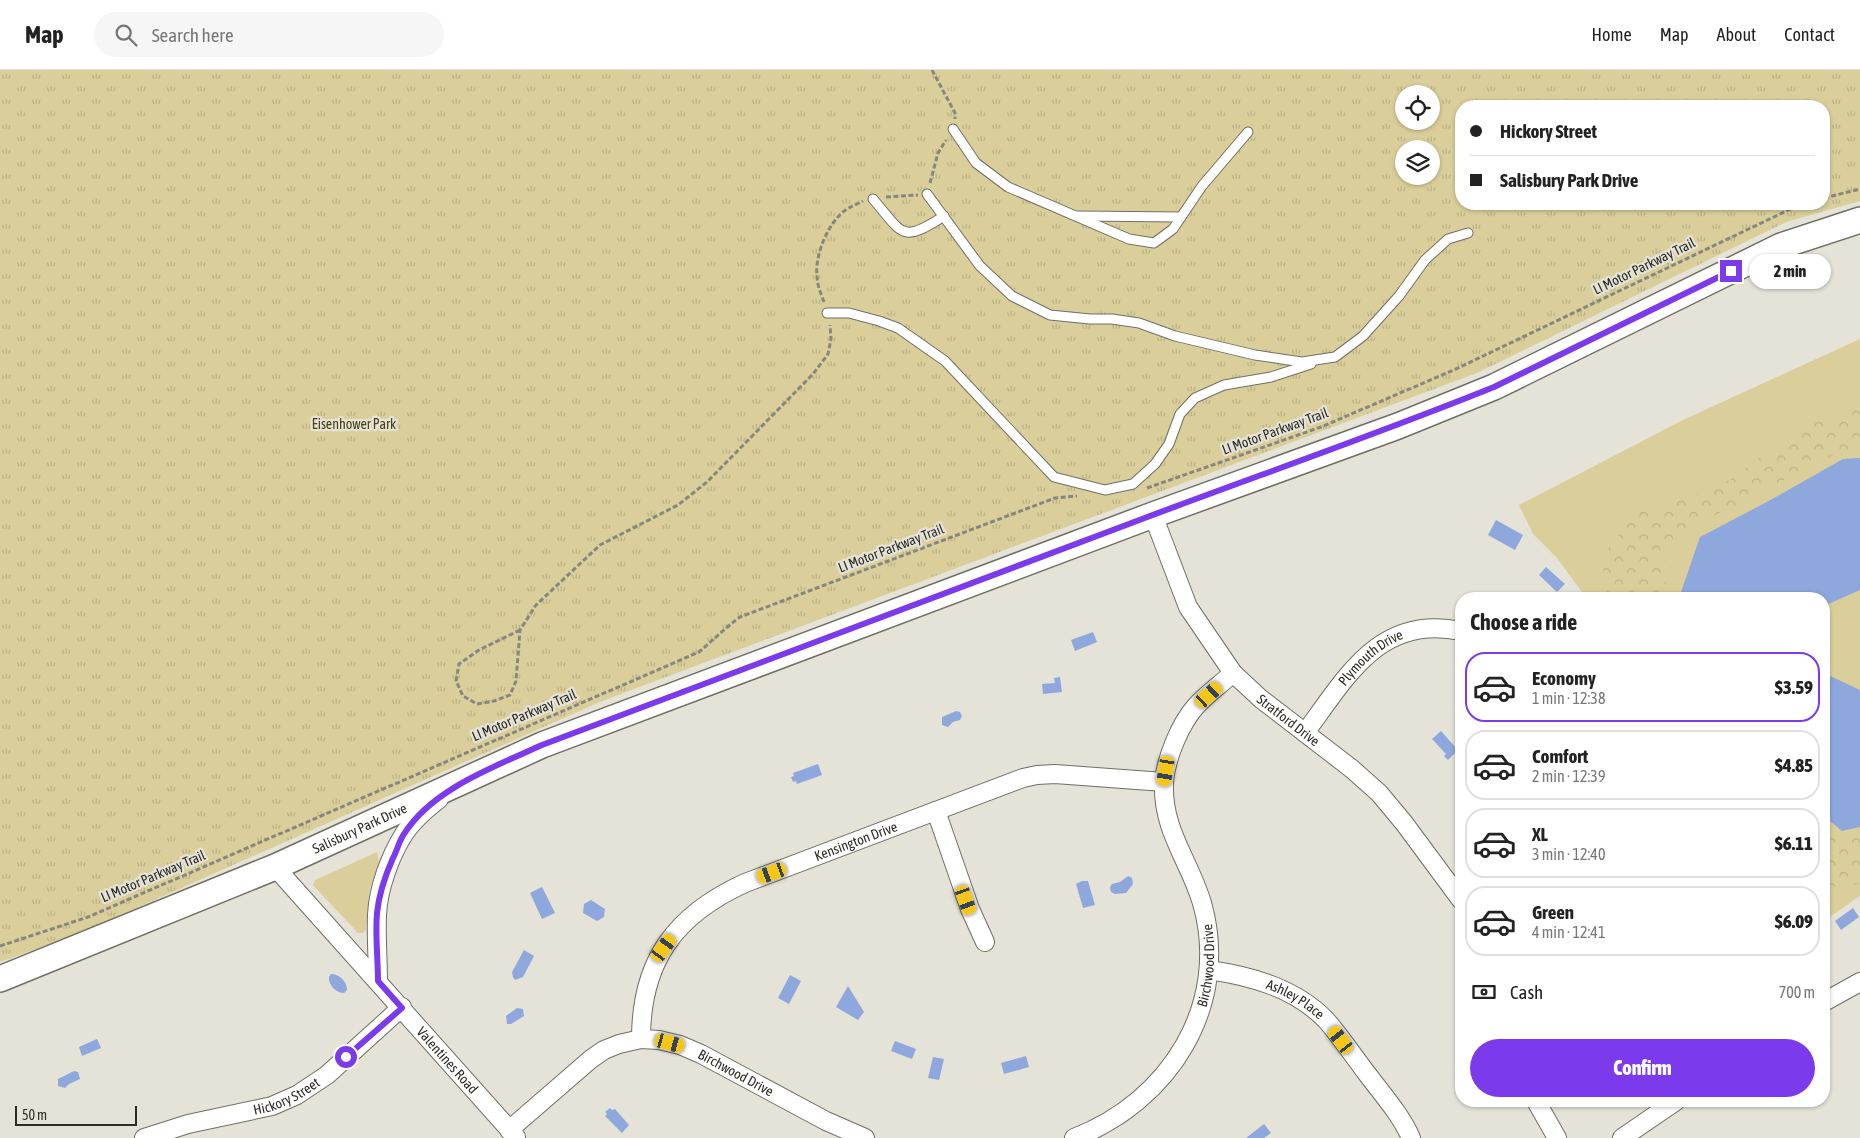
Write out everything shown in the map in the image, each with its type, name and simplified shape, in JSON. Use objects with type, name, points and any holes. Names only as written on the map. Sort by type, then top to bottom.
[{"type":"main road","name":"Salisbury Park Drive","points":[[0,979],[275,867],[542,745],[1153,515],[1398,426],[1494,387],[1781,246],[1860,220]]},
{"type":"street","name":"Stratford Drive","points":[[1153,515],[1188,608],[1233,674],[1261,699],[1352,770],[1390,805],[1455,892]]},
{"type":"street","name":"Plymouth Drive","points":[[1305,733],[1356,666],[1373,649],[1396,635],[1424,628],[1437,627],[1455,630]]},
{"type":"street","name":"Birchwood Drive","points":[[1074,1138],[1109,1121],[1150,1090],[1179,1056],[1196,1023],[1202,1006],[1209,970],[1207,929],[1197,887],[1171,832],[1165,804],[1164,782],[1168,761],[1174,745],[1192,711],[1233,674]]},
{"type":"street","name":"Kensington Drive","points":[[641,1040],[643,1003],[654,966],[675,933],[696,911],[726,891],[1010,783],[1037,775],[1064,774],[1164,782]]},
{"type":"street","points":[[378,981],[377,914],[380,893],[386,873],[404,834],[414,822],[424,811],[464,780]]},
{"type":"street","points":[[936,811],[970,909],[985,942]]},
{"type":"street","name":"Valentines Road","points":[[275,867],[513,1134]]},
{"type":"street","name":"Ashley Place","points":[[1209,970],[1262,981],[1281,989],[1320,1014],[1382,1094],[1411,1138]]},
{"type":"street","points":[[1830,999],[1860,982]]},
{"type":"street","name":"Hickory Street","points":[[144,1138],[188,1124],[272,1106],[298,1095],[327,1075],[402,1008]]},
{"type":"street","name":"Birchwood Drive","points":[[513,1134],[591,1059],[604,1050],[619,1044],[641,1040],[659,1040],[680,1045],[701,1054],[826,1121],[865,1138]]},
{"type":"street","points":[[1539,1107],[1556,1138]]},
{"type":"street","points":[[1622,1138],[1667,1107]]},
{"type":"lane","points":[[953,129],[976,163],[1008,187],[1129,239],[1154,244],[1173,229],[1202,186],[1248,132]]},
{"type":"lane","points":[[927,194],[980,266],[1012,296],[1050,315],[1090,320],[1112,319],[1138,323],[1174,336],[1255,355],[1302,362],[1335,357]]},
{"type":"lane","points":[[873,199],[900,230],[909,233],[924,230],[944,216]]},
{"type":"lane","points":[[1073,216],[1181,217]]},
{"type":"lane","points":[[828,313],[849,313],[898,328],[944,361],[1054,477],[1105,490],[1132,484],[1155,464],[1168,444],[1180,414],[1195,398],[1224,385],[1271,377],[1335,357],[1363,336],[1399,296],[1426,260],[1448,239],[1468,232]]},
{"type":"path","points":[[520,630],[479,650],[458,664],[456,681],[463,696],[477,704],[494,701],[510,695],[516,681],[520,630],[536,605],[600,545],[678,505],[707,482],[813,374],[828,354],[831,340],[828,313],[816,275],[820,252],[837,217],[848,208],[873,199],[927,194],[938,153],[953,129],[955,113],[932,70]]},
{"type":"path","points":[[1830,196],[1860,189]]},
{"type":"path","name":"LI Motor Parkway Trail","points":[[1143,490],[1321,427],[1448,373],[1788,210]]},
{"type":"path","name":"LI Motor Parkway Trail","points":[[0,946],[88,917],[699,652],[713,641],[722,630],[740,617],[1055,498],[1086,497]]},
{"type":"green space","name":"Eisenhower Park","points":[[0,70],[1860,70],[1860,201],[1830,210],[1830,100],[1455,100],[1455,210],[1828,210],[1786,222],[1477,373],[602,701],[78,934],[0,962]]},
{"type":"green space","points":[[1860,339],[1860,896],[1830,917],[1830,592],[1582,592],[1557,558],[1533,534],[1519,505],[1683,420]]},
{"type":"green space","points":[[1860,407],[1860,448],[1831,456],[1717,514],[1678,538],[1665,555],[1664,570],[1667,592],[1607,592],[1603,571],[1609,546],[1639,512],[1721,486],[1764,455],[1815,423]]},
{"type":"green space","points":[[1830,832],[1835,836],[1860,838],[1860,883],[1842,887],[1830,885]]},
{"type":"green space","points":[[377,852],[379,862],[369,893],[366,930],[363,933],[358,933],[313,885],[315,880]]},
{"type":"water","points":[[1860,458],[1860,590],[1830,603],[1830,592],[1681,592],[1700,537],[1843,459]]},
{"type":"water","points":[[1496,520],[1523,535],[1515,550],[1488,535]]},
{"type":"water","points":[[1546,567],[1565,584],[1557,592],[1539,575]]},
{"type":"water","points":[[1093,632],[1097,642],[1075,651],[1071,640]]},
{"type":"water","points":[[1830,676],[1860,690],[1860,827],[1842,831],[1830,821]]},
{"type":"water","points":[[1060,677],[1062,692],[1043,694],[1042,684],[1055,683],[1054,678]]},
{"type":"water","points":[[956,711],[960,712],[962,716],[960,720],[953,722],[948,727],[942,725],[942,717]]},
{"type":"water","points":[[1441,731],[1455,747],[1455,753],[1448,760],[1444,756],[1446,754],[1432,739]]},
{"type":"water","points":[[818,764],[822,775],[797,784],[796,781],[793,782],[791,777],[794,776],[793,773]]},
{"type":"water","points":[[1128,876],[1132,878],[1133,884],[1126,893],[1115,894],[1111,892],[1110,887],[1112,884],[1120,882]]},
{"type":"water","points":[[1088,881],[1095,905],[1083,908],[1076,884]]},
{"type":"water","points":[[542,887],[555,913],[542,919],[530,893]]},
{"type":"water","points":[[591,900],[605,909],[604,917],[597,921],[583,913],[584,904]]},
{"type":"water","points":[[1853,908],[1859,917],[1841,930],[1835,921]]},
{"type":"water","points":[[524,950],[534,956],[523,977],[515,980],[512,972]]},
{"type":"water","points":[[331,974],[337,975],[344,981],[347,990],[344,993],[338,992],[331,986],[329,977]]},
{"type":"water","points":[[790,975],[801,981],[789,1004],[778,998]]},
{"type":"water","points":[[848,986],[864,1012],[858,1020],[836,1007]]},
{"type":"water","points":[[517,1008],[523,1009],[524,1016],[511,1024],[507,1024],[506,1016]]},
{"type":"water","points":[[97,1039],[101,1048],[82,1056],[79,1047]]},
{"type":"water","points":[[895,1041],[916,1049],[912,1059],[891,1051]]},
{"type":"water","points":[[1026,1056],[1029,1067],[1004,1074],[1001,1063]]},
{"type":"water","points":[[933,1057],[944,1059],[939,1080],[928,1078]]},
{"type":"water","points":[[74,1071],[78,1072],[80,1079],[65,1088],[58,1086],[58,1079]]},
{"type":"water","points":[[610,1108],[612,1110],[615,1109],[629,1125],[622,1133],[605,1116],[607,1114],[605,1112]]},
{"type":"water","points":[[1264,1124],[1271,1133],[1264,1138],[1246,1138]]},
{"type":"route","points":[[346,1057],[402,1008],[378,981],[377,914],[380,893],[386,873],[404,834],[414,822],[424,811],[464,780],[542,745],[1153,515],[1398,426],[1494,387],[1731,271]]}]
